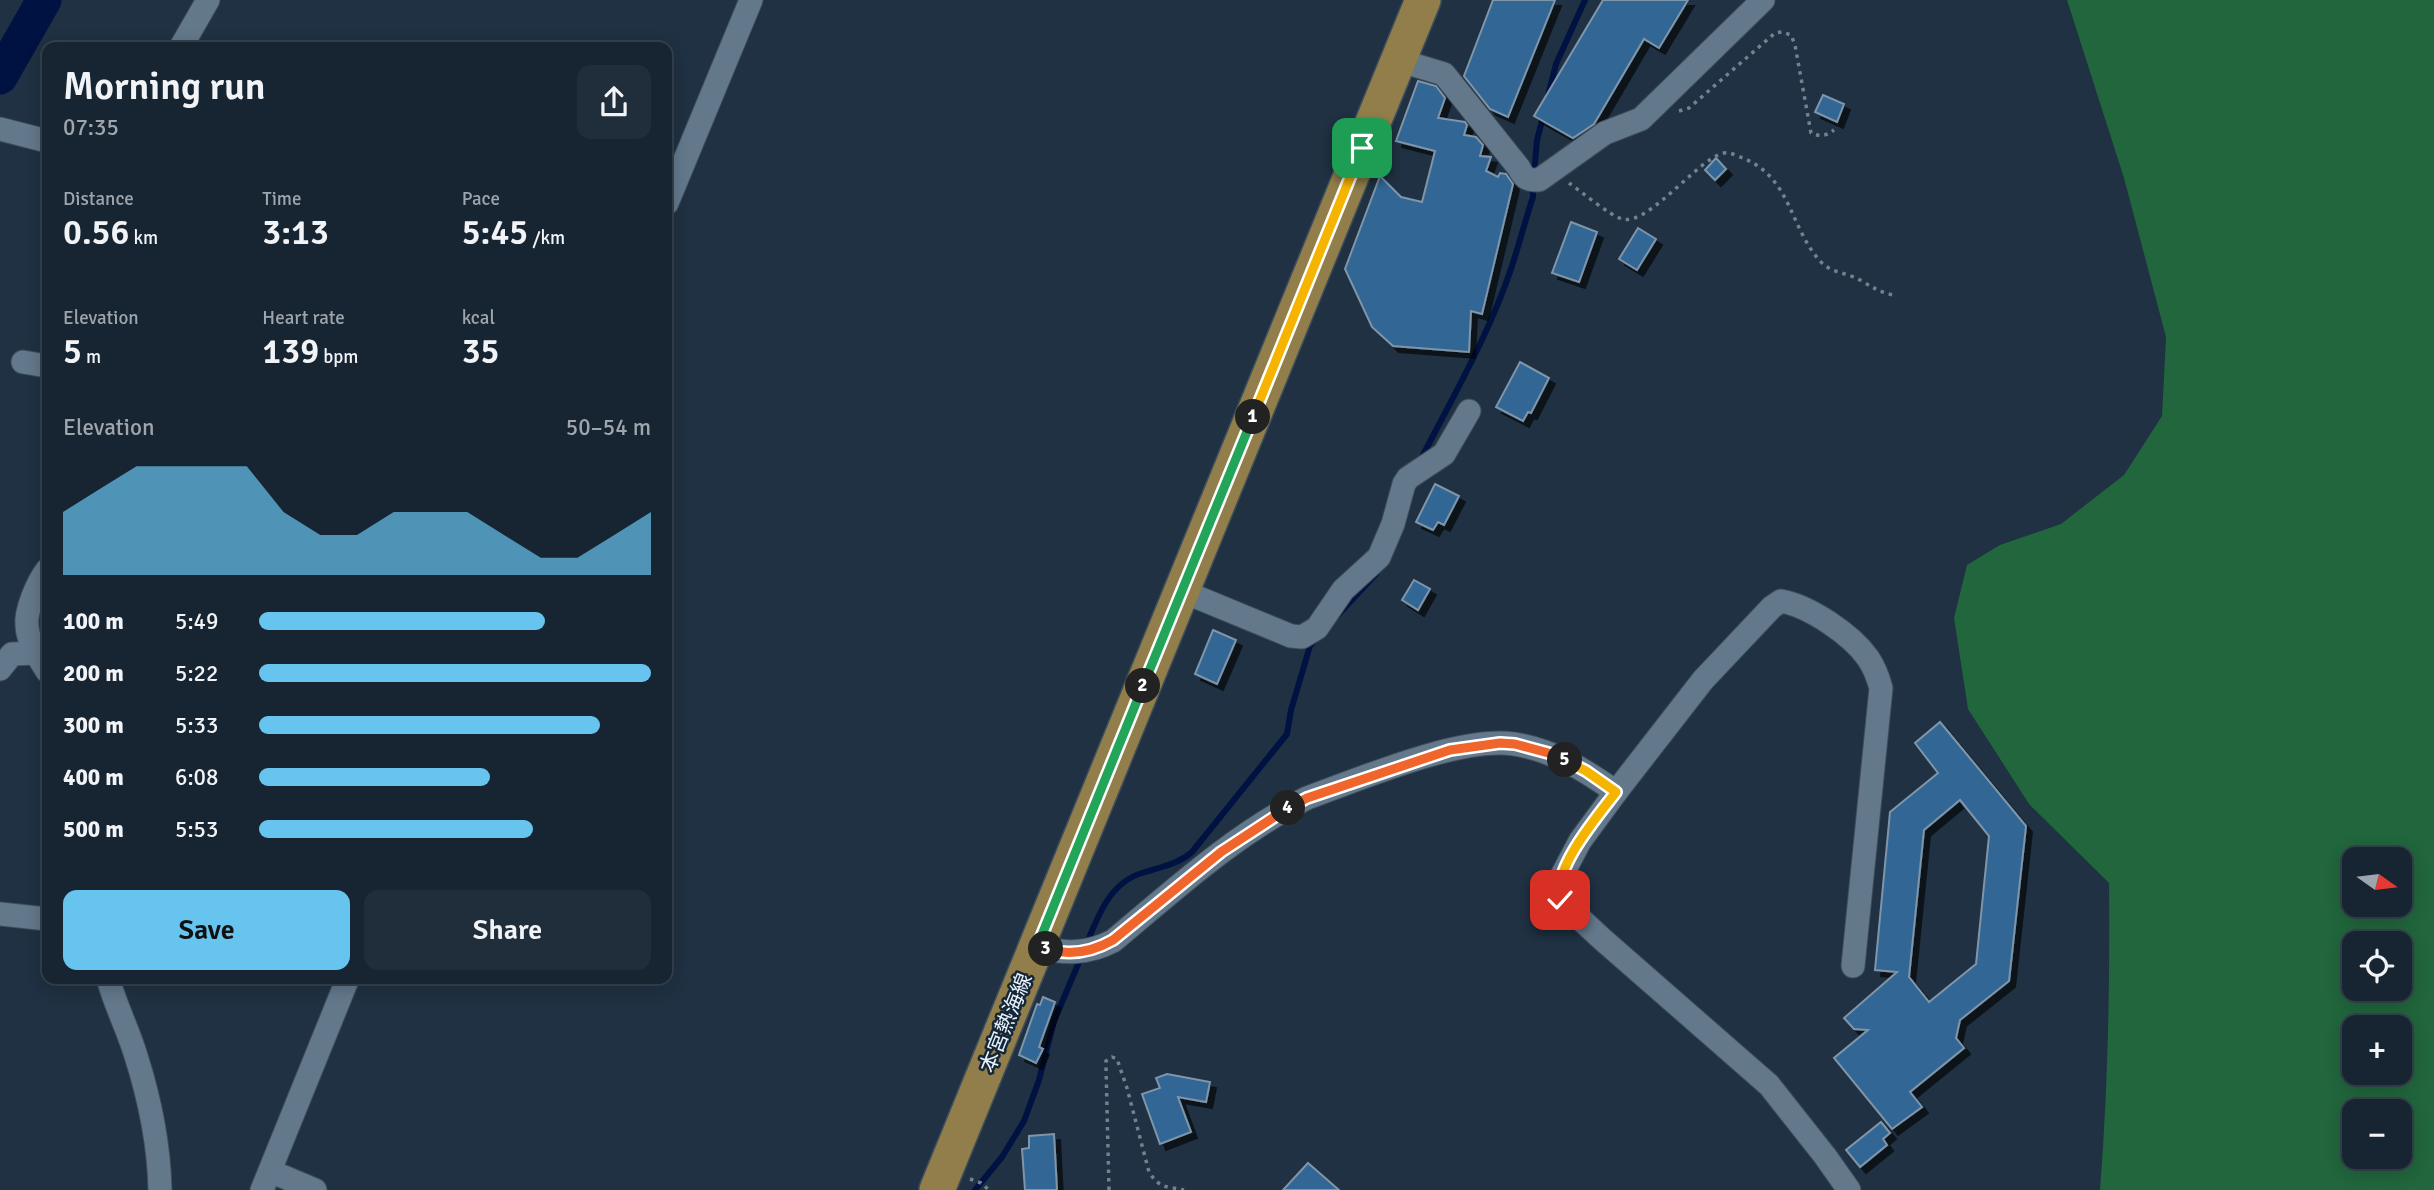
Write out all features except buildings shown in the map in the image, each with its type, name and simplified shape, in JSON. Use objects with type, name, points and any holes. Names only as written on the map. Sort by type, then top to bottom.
[{"type":"main road","name":"本宮熱海線","points":[[937,1190],[1423,0]]},
{"type":"street","points":[[184,42],[208,0]]},
{"type":"street","points":[[672,191],[751,0]]},
{"type":"street","points":[[1398,60],[1444,74],[1526,178],[1539,180],[1605,133],[1641,119],[1763,0]]},
{"type":"street","points":[[0,128],[42,140]]},
{"type":"street","points":[[23,362],[42,365]]},
{"type":"street","points":[[1182,591],[1291,636],[1302,637],[1312,633],[1343,590],[1378,557],[1393,524],[1408,478],[1444,454],[1469,411]]},
{"type":"street","points":[[42,576],[36,584],[26,625],[42,662]]},
{"type":"street","points":[[1849,1190],[1769,1084],[1560,900],[1558,891],[1565,869],[1580,841],[1616,792],[1703,680],[1772,607],[1781,601],[1807,608],[1853,642],[1872,664],[1881,688],[1853,966]]},
{"type":"street","points":[[0,669],[12,654],[42,662]]},
{"type":"street","points":[[1037,947],[1056,952],[1095,950],[1113,940],[1221,852],[1287,808],[1307,798],[1450,750],[1500,743],[1531,748],[1552,754],[1586,771],[1616,792]]},
{"type":"street","points":[[0,914],[42,918]]},
{"type":"street","points":[[110,984],[135,1053],[153,1116],[160,1190]]},
{"type":"street","points":[[316,1190],[266,1181],[346,984]]},
{"type":"path","points":[[1649,111],[1661,114],[1689,108],[1775,33],[1782,32],[1791,35],[1795,45],[1811,132],[1817,136],[1827,135],[1834,130]]},
{"type":"path","points":[[1549,171],[1625,220],[1639,215],[1671,194],[1715,156],[1729,153],[1765,170],[1777,184],[1823,264],[1876,290],[1894,295]]},
{"type":"path","points":[[1109,1190],[1106,1061],[1112,1057],[1117,1059],[1124,1076],[1149,1172],[1159,1185],[1184,1190]]},
{"type":"green space","points":[[2067,0],[2434,0],[2434,1190],[2100,1190],[2108,1036],[2109,883],[2029,804],[1968,709],[1954,618],[1967,565],[2000,545],[2061,524],[2124,475],[2162,416],[2166,337],[2124,178]]},
{"type":"waterway","points":[[0,77],[44,0]]},
{"type":"waterway","points":[[1548,96],[1556,64],[1585,0]]},
{"type":"waterway","points":[[1534,175],[1537,140],[1544,113]]},
{"type":"waterway","points":[[1423,455],[1470,364],[1502,293],[1533,197],[1533,186]]},
{"type":"waterway","points":[[1338,615],[1376,574]]},
{"type":"waterway","points":[[1086,945],[1100,913],[1113,893],[1131,878],[1174,863],[1192,852],[1287,734],[1291,710],[1310,646],[1316,639]]},
{"type":"waterway","points":[[975,1190],[1002,1157],[1024,1121],[1039,1080],[1054,1021],[1082,955]]},
{"type":"route","points":[[1362,148],[1037,947],[1056,952],[1095,950],[1113,940],[1221,852],[1287,808],[1307,798],[1450,750],[1500,743],[1515,744],[1552,754],[1586,771],[1616,792],[1580,841],[1560,879],[1560,900]]}]
